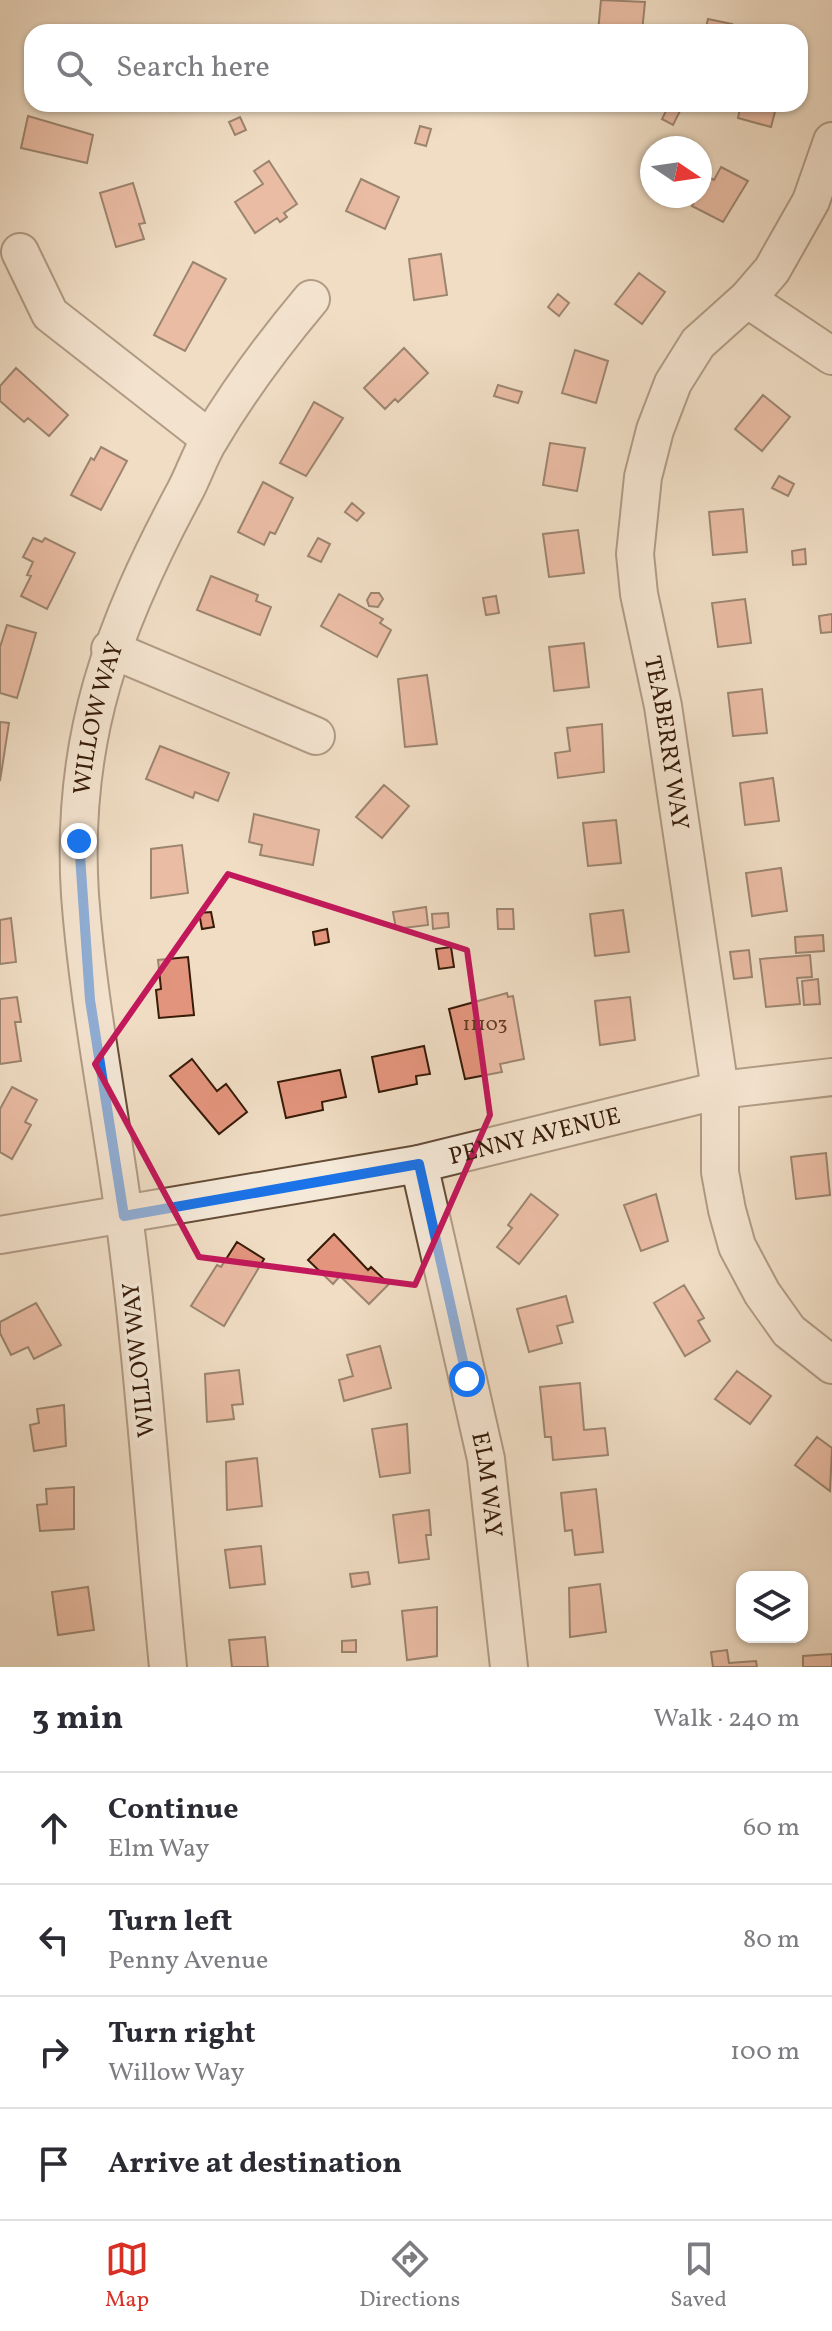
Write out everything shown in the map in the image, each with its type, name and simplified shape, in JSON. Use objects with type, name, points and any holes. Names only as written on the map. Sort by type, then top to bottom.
[{"type":"street","name":"TEABERRY WAY","points":[[832,141],[794,237],[747,299],[698,343],[673,383],[655,430],[643,477],[635,554],[639,594],[663,706],[720,1090],[720,1172],[737,1246],[762,1293],[789,1331],[832,1365]]},
{"type":"street","points":[[20,252],[50,314],[210,439]]},
{"type":"street","name":"WILLOW WAY","points":[[168,1667],[124,1216],[90,1000],[80,893],[79,841],[86,755],[110,649],[130,598],[210,439],[311,299]]},
{"type":"street","points":[[747,299],[832,356]]},
{"type":"street","points":[[110,649],[316,736]]},
{"type":"street","name":"PENNY AVENUE","points":[[0,1235],[419,1164],[720,1090],[832,1077]]},
{"type":"street","name":"ELM WAY","points":[[419,1164],[486,1459],[509,1667]]},
{"type":"highlighted area","points":[[228,874],[467,950],[490,1115],[415,1285],[199,1257],[95,1064]]},
{"type":"building","points":[[601,0],[645,2],[643,24],[599,24]]},
{"type":"building","points":[[708,19],[732,24],[707,24]]},
{"type":"building","points":[[666,112],[680,112],[673,125],[662,119]]},
{"type":"building","points":[[739,112],[775,112],[771,127],[738,118]]},
{"type":"building","points":[[28,116],[93,135],[87,163],[21,148]]},
{"type":"building","points":[[240,117],[246,130],[235,135],[229,122]]},
{"type":"building","points":[[420,126],[431,129],[426,146],[415,143]]},
{"type":"building","points":[[269,161],[297,204],[284,213],[287,217],[280,222],[277,218],[255,233],[235,202],[263,184],[254,171]]},
{"type":"building","points":[[721,167],[748,181],[723,222],[696,208],[712,208],[714,180]]},
{"type":"building","points":[[361,179],[399,197],[385,229],[346,211]]},
{"type":"building","points":[[133,183],[145,223],[139,224],[144,239],[116,247],[100,193]]},
{"type":"building","points":[[441,254],[447,295],[414,300],[409,259]]},
{"type":"building","points":[[193,262],[226,279],[185,351],[154,335]]},
{"type":"building","points":[[639,273],[665,292],[642,324],[615,304]]},
{"type":"building","points":[[558,294],[569,303],[559,316],[548,307]]},
{"type":"building","points":[[404,348],[428,373],[398,402],[395,399],[385,409],[364,388]]},
{"type":"building","points":[[575,350],[608,361],[596,403],[562,393]]},
{"type":"building","points":[[16,368],[68,415],[49,436],[28,418],[24,422],[0,401],[0,386]]},
{"type":"building","points":[[498,385],[522,392],[518,403],[494,396]]},
{"type":"building","points":[[763,395],[790,417],[762,451],[735,429]]},
{"type":"building","points":[[314,402],[343,418],[306,476],[280,463]]},
{"type":"building","points":[[550,443],[585,448],[577,491],[543,485]]},
{"type":"building","points":[[101,447],[127,461],[101,510],[71,495],[91,458],[94,460]]},
{"type":"building","points":[[779,476],[794,484],[788,496],[772,488]]},
{"type":"building","points":[[263,482],[293,498],[275,534],[270,532],[264,545],[238,532]]},
{"type":"building","points":[[352,503],[364,513],[357,521],[345,512]]},
{"type":"building","points":[[743,509],[747,552],[713,555],[709,512]]},
{"type":"building","points":[[578,530],[584,573],[549,577],[543,534]]},
{"type":"building","points":[[33,538],[42,542],[45,538],[75,553],[47,609],[21,596],[31,576],[27,575],[33,562],[23,557]]},
{"type":"building","points":[[318,538],[330,544],[321,562],[308,556]]},
{"type":"building","points":[[805,549],[806,564],[793,565],[792,551]]},
{"type":"building","points":[[211,576],[258,595],[256,601],[271,607],[260,635],[197,610]]},
{"type":"building","points":[[371,593],[379,593],[383,599],[378,607],[369,606],[367,600]]},
{"type":"building","points":[[339,594],[383,619],[380,623],[391,630],[377,657],[321,626]]},
{"type":"building","points":[[496,596],[499,613],[486,615],[483,598]]},
{"type":"building","points":[[745,599],[751,643],[718,647],[712,603]]},
{"type":"building","points":[[832,614],[832,632],[821,633],[819,616]]},
{"type":"building","points":[[7,625],[36,633],[17,698],[0,693],[0,647]]},
{"type":"building","points":[[584,643],[589,687],[554,691],[549,647]]},
{"type":"building","points":[[427,675],[437,744],[405,747],[398,679]]},
{"type":"building","points":[[762,689],[767,733],[733,736],[728,693]]},
{"type":"building","points":[[0,722],[9,723],[0,781]]},
{"type":"building","points":[[602,724],[604,772],[558,778],[555,753],[570,751],[567,728]]},
{"type":"building","points":[[160,746],[229,773],[218,801],[195,792],[193,798],[146,779]]},
{"type":"building","points":[[773,778],[779,821],[745,825],[740,783]]},
{"type":"building","points":[[384,785],[409,806],[382,838],[356,817]]},
{"type":"building","points":[[254,814],[319,830],[313,865],[260,855],[262,845],[249,842]]},
{"type":"building","points":[[616,820],[621,863],[588,866],[583,823]]},
{"type":"building","points":[[182,845],[188,893],[151,898],[151,849]]},
{"type":"building","points":[[781,868],[787,911],[752,916],[746,873]]},
{"type":"building","points":[[426,907],[428,925],[396,929],[393,912]]},
{"type":"building","points":[[497,909],[513,909],[514,929],[498,929]]},
{"type":"building","points":[[623,910],[629,952],[595,956],[590,914]]},
{"type":"building","points":[[211,912],[214,927],[202,929],[199,913]]},
{"type":"building","points":[[448,913],[449,927],[433,929],[432,914]]},
{"type":"building","points":[[11,918],[16,962],[0,964],[0,920]]},
{"type":"building","points":[[327,929],[329,942],[315,945],[313,932]]},
{"type":"building","points":[[823,935],[824,951],[796,953],[795,937]]},
{"type":"building","points":[[451,947],[454,967],[439,969],[436,949]]},
{"type":"building","points":[[749,950],[752,977],[734,979],[730,952]]},
{"type":"building","points":[[810,955],[812,977],[797,978],[800,1004],[766,1007],[760,959]]},
{"type":"building","points":[[188,957],[194,1015],[159,1018],[156,990],[161,989],[158,960]]},
{"type":"building","points":[[818,979],[820,1004],[804,1005],[802,981]]},
{"type":"building","points":[[507,993],[508,997],[513,996],[524,1059],[500,1064],[502,1072],[465,1079],[449,1009]]},
{"type":"building","points":[[17,997],[21,1022],[15,1022],[21,1061],[0,1064],[0,999]]},
{"type":"building","points":[[630,997],[635,1040],[600,1045],[595,1001]]},
{"type":"building","points":[[424,1046],[430,1074],[416,1076],[417,1084],[379,1092],[372,1057]]},
{"type":"building","points":[[192,1059],[217,1091],[226,1084],[247,1112],[219,1134],[170,1076]]},
{"type":"building","points":[[340,1070],[346,1097],[322,1102],[323,1110],[286,1118],[278,1082]]},
{"type":"building","points":[[12,1087],[37,1100],[25,1122],[31,1125],[12,1159],[0,1152],[0,1109]]},
{"type":"building","points":[[826,1153],[830,1195],[796,1199],[791,1157]]},
{"type":"building","points":[[531,1194],[558,1215],[519,1264],[497,1247],[512,1228],[508,1225]]},
{"type":"building","points":[[656,1194],[668,1241],[641,1251],[624,1205]]},
{"type":"building","points":[[334,1234],[368,1270],[371,1267],[389,1284],[369,1304],[340,1276],[333,1284],[308,1260]]},
{"type":"building","points":[[237,1242],[264,1259],[224,1326],[191,1306],[217,1265],[221,1267]]},
{"type":"building","points":[[684,1285],[704,1318],[698,1321],[710,1341],[685,1356],[654,1303]]},
{"type":"building","points":[[566,1296],[573,1322],[557,1326],[562,1343],[529,1352],[517,1309]]},
{"type":"building","points":[[36,1303],[61,1345],[34,1359],[28,1347],[11,1355],[0,1333],[0,1322]]},
{"type":"building","points":[[380,1346],[391,1388],[344,1401],[339,1380],[353,1376],[347,1355]]},
{"type":"building","points":[[239,1370],[243,1404],[232,1405],[234,1419],[207,1422],[205,1374]]},
{"type":"building","points":[[737,1371],[771,1396],[750,1424],[715,1399]]},
{"type":"building","points":[[580,1383],[584,1430],[605,1428],[608,1455],[553,1460],[551,1437],[545,1437],[540,1387]]},
{"type":"building","points":[[64,1405],[66,1446],[34,1451],[30,1425],[39,1423],[37,1409]]},
{"type":"building","points":[[407,1424],[410,1473],[380,1477],[372,1429]]},
{"type":"building","points":[[817,1437],[832,1448],[830,1491],[795,1465]]},
{"type":"building","points":[[257,1458],[262,1506],[227,1510],[226,1462]]},
{"type":"building","points":[[74,1487],[74,1529],[40,1531],[37,1505],[47,1504],[46,1489]]},
{"type":"building","points":[[596,1489],[603,1552],[575,1555],[572,1530],[565,1531],[561,1493]]},
{"type":"building","points":[[429,1510],[431,1535],[426,1535],[429,1559],[399,1563],[393,1515]]},
{"type":"building","points":[[261,1546],[265,1584],[230,1588],[225,1550]]},
{"type":"building","points":[[368,1572],[370,1584],[352,1587],[350,1574]]},
{"type":"building","points":[[600,1584],[606,1632],[570,1637],[569,1588]]},
{"type":"building","points":[[88,1587],[94,1630],[58,1635],[52,1592]]},
{"type":"building","points":[[437,1607],[437,1656],[407,1660],[402,1611]]},
{"type":"building","points":[[265,1637],[268,1667],[232,1667],[229,1640]]},
{"type":"building","points":[[356,1640],[356,1652],[342,1652],[342,1641]]},
{"type":"building","points":[[727,1650],[729,1663],[756,1661],[757,1667],[713,1667],[711,1652]]},
{"type":"building","points":[[832,1654],[832,1667],[803,1667],[803,1656]]},
{"type":"route","points":[[79,841],[80,893],[90,1000],[124,1216],[419,1164],[467,1379]]}]
